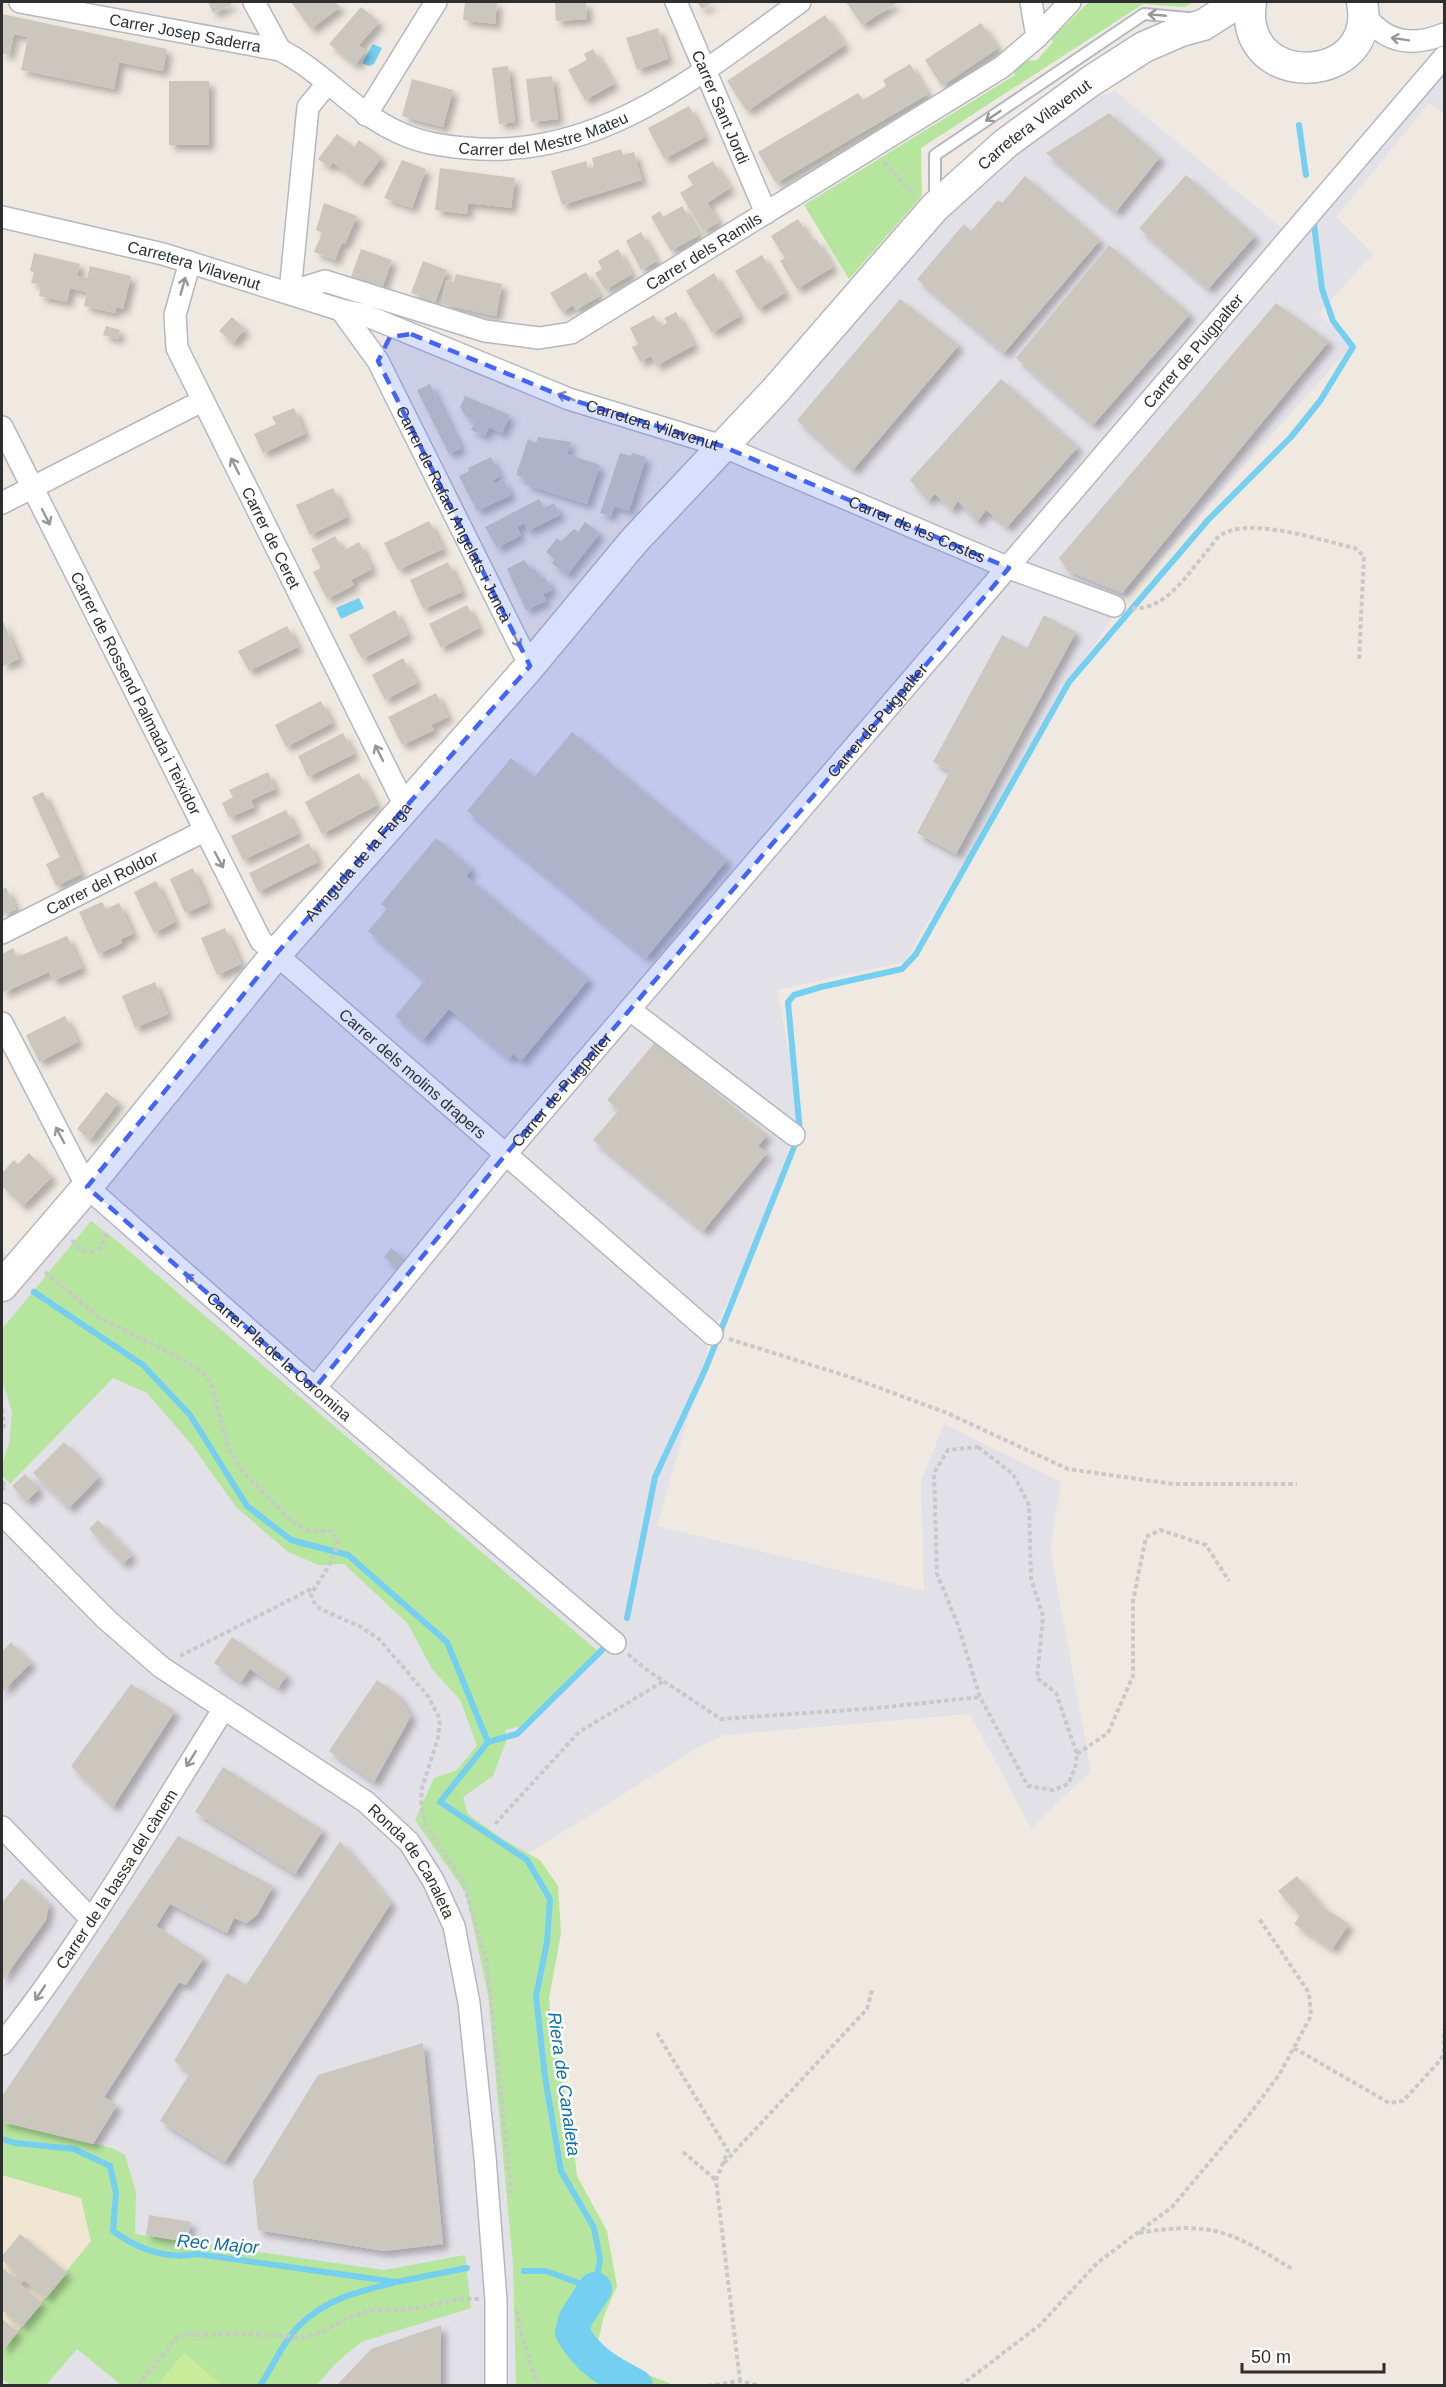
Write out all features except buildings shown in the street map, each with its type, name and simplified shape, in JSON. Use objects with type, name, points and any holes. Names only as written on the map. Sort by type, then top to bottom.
[{"type":"street","name":"Carrer Josep Saderra","points":[[20,2],[64,6],[280,50]]},
{"type":"street","points":[[254,2],[280,50]]},
{"type":"street","points":[[366,115],[436,2]]},
{"type":"street","name":"Carrer Sant Jordi","points":[[676,2],[766,213]]},
{"type":"street","name":"Carrer del Mestre Mateu","points":[[280,50],[299,59],[366,115],[419,141],[489,150],[539,147],[579,137],[617,123],[705,71],[800,2]]},
{"type":"street","points":[[1031,2],[1037,38]]},
{"type":"street","name":"Carrer dels Ramils","points":[[290,292],[325,281],[485,331],[539,338],[571,333],[1002,67],[1037,38],[1070,2]]},
{"type":"street","points":[[1239,2],[1209,22],[1262,48],[1284,64],[1302,69],[1320,68],[1337,60],[1351,48],[1360,32],[1364,6]]},
{"type":"street","points":[[1251,2],[1251,22],[1262,48]]},
{"type":"street","points":[[1364,6],[1381,34],[1399,40],[1444,34]]},
{"type":"street","name":"Carretera Vilavenut","points":[[2,217],[190,262],[341,310],[365,315],[569,399],[722,446],[775,392],[933,210],[1006,143],[1084,86],[1144,47],[1209,22]]},
{"type":"street","name":"Carrer de Puigpalter","points":[[315,1388],[506,1154],[1444,57]]},
{"type":"street","points":[[290,292],[308,107],[327,84]]},
{"type":"street","name":"Carrer de Ceret","points":[[190,262],[174,315],[177,348],[405,806]]},
{"type":"street","name":"Carrer de Rafael Angelats i Juncà","points":[[341,310],[378,361],[530,666]]},
{"type":"street","points":[[378,361],[384,343],[390,337],[411,334]]},
{"type":"street","points":[[2,503],[202,401]]},
{"type":"street","name":"Carrer de Rossend Palmada i Teixidor","points":[[2,428],[261,941],[277,953]]},
{"type":"street","name":"Carrer de les Costes","points":[[722,446],[1009,568],[1114,606]]},
{"type":"street","name":"Avinguda de la Farga","points":[[2,1286],[87,1187],[277,953],[530,666],[634,541],[722,446]]},
{"type":"street","name":"Carrer del Roldor","points":[[2,933],[204,831]]},
{"type":"street","name":"Carrer dels molins drapers","points":[[277,953],[712,1334]]},
{"type":"street","points":[[630,1010],[794,1136]]},
{"type":"street","name":"Carrer Pla de la Coromina","points":[[2,1023],[87,1187],[315,1388],[615,1643]]},
{"type":"street","name":"Ronda de Canaleta","points":[[2,1514],[106,1619],[161,1666],[223,1710],[366,1802],[409,1842],[433,1880],[454,1926],[469,2003],[485,2157],[495,2300],[495,2385]]},
{"type":"street","name":"Carrer de la bassa del cànem","points":[[2,2044],[90,1918],[223,1710]]},
{"type":"street","points":[[2,1827],[90,1918]]},
{"type":"lane","points":[[933,210],[935,154],[1144,14],[1209,22]]},
{"type":"path","points":[[873,146],[933,210]]},
{"type":"path","points":[[1114,606],[1153,606],[1165,598],[1221,535],[1244,528],[1268,529],[1355,548],[1364,556],[1359,661]]},
{"type":"path","points":[[71,1239],[77,1249],[87,1253],[98,1251],[105,1243],[107,1232],[101,1222]]},
{"type":"path","points":[[26,1257],[100,1318],[180,1358],[202,1372],[211,1383],[220,1425],[228,1447],[243,1472],[291,1521],[308,1531],[323,1530],[335,1534],[338,1539],[337,1550],[324,1577]]},
{"type":"path","points":[[712,1334],[850,1377],[947,1413],[1068,1469],[1173,1484],[1297,1484]]},
{"type":"path","points":[[2,1409],[4,1424],[2,1432]]},
{"type":"path","points":[[978,1447],[1013,1474],[1029,1505],[1031,1579],[1043,1616],[1037,1678],[1056,1693],[1077,1754],[1075,1769],[1068,1784],[1053,1790],[1028,1786],[980,1697],[958,1625],[937,1574],[934,1473],[948,1450],[978,1447]]},
{"type":"path","points":[[2,1482],[6,1486],[2,1490]]},
{"type":"path","points":[[1077,1754],[1108,1733],[1133,1676],[1133,1601],[1146,1538],[1160,1530],[1206,1545],[1229,1581]]},
{"type":"path","points":[[161,1666],[316,1586]]},
{"type":"path","points":[[615,1643],[664,1681],[721,1719],[877,1708],[980,1697]]},
{"type":"path","points":[[495,1824],[579,1732],[664,1681]]},
{"type":"path","points":[[960,2385],[1040,2325],[1097,2263],[1172,2207],[1249,2115],[1294,2048],[1311,2016],[1310,1993],[1258,1917]]},
{"type":"path","points":[[722,2166],[867,2009],[872,1990]]},
{"type":"path","points":[[1294,2048],[1389,2103],[1403,2100],[1444,2054],[1444,2030]]},
{"type":"path","points":[[657,2032],[728,2151],[716,2180],[740,2381]]},
{"type":"path","points":[[683,2152],[716,2180]]},
{"type":"path","points":[[1139,2233],[1170,2227],[1204,2227],[1242,2239],[1294,2270]]},
{"type":"path","points":[[138,2385],[179,2335],[305,2337],[325,2331],[347,2318],[370,2311],[414,2309],[460,2299],[495,2300]]},
{"type":"path","points":[[708,2385],[740,2381],[761,2385]]},
{"type":"highlighted area","points":[[411,334],[569,399],[722,446],[1009,568],[506,1154],[315,1388],[87,1187],[277,953],[530,666],[378,361],[390,337]]},
{"type":"shaded area","points":[[1444,45],[1444,114],[1429,103],[1336,217],[1373,254],[1318,314],[1353,344],[1117,608],[904,962],[777,990],[801,1115],[749,1257],[712,1334],[657,1526],[924,1591],[921,1482],[944,1424],[1061,1482],[1050,1549],[1091,1771],[1031,1828],[970,1714],[724,1735],[695,1749],[466,1893],[488,1996],[513,2265],[516,2385],[2,2385],[2,1251],[18,1265],[722,446],[1043,115],[1115,91],[1283,229]]},
{"type":"shaded area","points":[[2,2175],[81,2198],[91,2241],[2,2351]]},
{"type":"green space","points":[[1089,2],[1194,2],[1184,7],[1143,4],[921,148],[922,196],[849,279],[804,205],[1015,75],[1012,70],[1027,61],[1037,60],[1053,42],[1051,39]]},
{"type":"green space","points":[[91,1221],[600,1653],[521,1726],[505,1730],[507,1739],[493,1776],[463,1797],[468,1814],[504,1840],[540,1860],[558,1886],[561,1934],[549,1998],[553,2041],[569,2107],[577,2176],[607,2231],[617,2286],[604,2316],[598,2342],[625,2366],[674,2385],[516,2385],[513,2265],[488,1995],[466,1893],[415,1820],[434,1778],[457,1770],[477,1745],[460,1700],[432,1669],[408,1624],[344,1564],[319,1565],[288,1552],[236,1507],[191,1444],[147,1393],[113,1378],[10,1484],[2,1475],[2,1465],[9,1444],[12,1412],[2,1380],[2,1329]]},
{"type":"green space","points":[[2,2122],[112,2148],[125,2155],[136,2192],[135,2234],[384,2270],[465,2255],[471,2308],[361,2342],[336,2363],[317,2385],[221,2385],[184,2353],[158,2385],[121,2385],[77,2349],[46,2385],[10,2385],[2,2378],[2,2351],[91,2241],[81,2198],[2,2175]]},
{"type":"green space","points":[[184,2353],[221,2385],[158,2385]]},
{"type":"water","points":[[373,44],[382,48],[374,64],[369,66],[362,63]]},
{"type":"water","points":[[359,598],[364,608],[341,619],[336,608]]},
{"type":"waterway","points":[[1299,125],[1306,175]]},
{"type":"waterway","points":[[627,1618],[655,1477],[705,1370],[800,1132],[788,1002],[794,995],[821,987],[902,969],[916,954],[1069,682],[1208,520],[1291,437],[1320,401],[1353,347],[1333,321],[1322,289],[1314,224]]},
{"type":"waterway","name":"Riera de Canaleta","points":[[34,1292],[143,1365],[190,1415],[247,1506],[291,1540],[348,1555],[447,1642],[488,1742],[440,1802],[527,1860],[550,1899],[547,1942],[536,1996],[545,2077],[561,2171],[594,2228],[600,2259],[595,2289],[546,2271],[524,2271]]},
{"type":"waterway","points":[[488,1742],[517,1734],[604,1648]]},
{"type":"waterway","name":"Rec Major","points":[[2,2139],[15,2143],[74,2149],[110,2166],[116,2193],[113,2231],[142,2248],[163,2254],[197,2254],[396,2282],[467,2268]]},
{"type":"waterway","points":[[260,2386],[289,2338],[311,2315],[344,2297],[393,2283]]},
{"type":"waterway","points":[[595,2289],[576,2318],[572,2332],[592,2358],[636,2386]]}]
